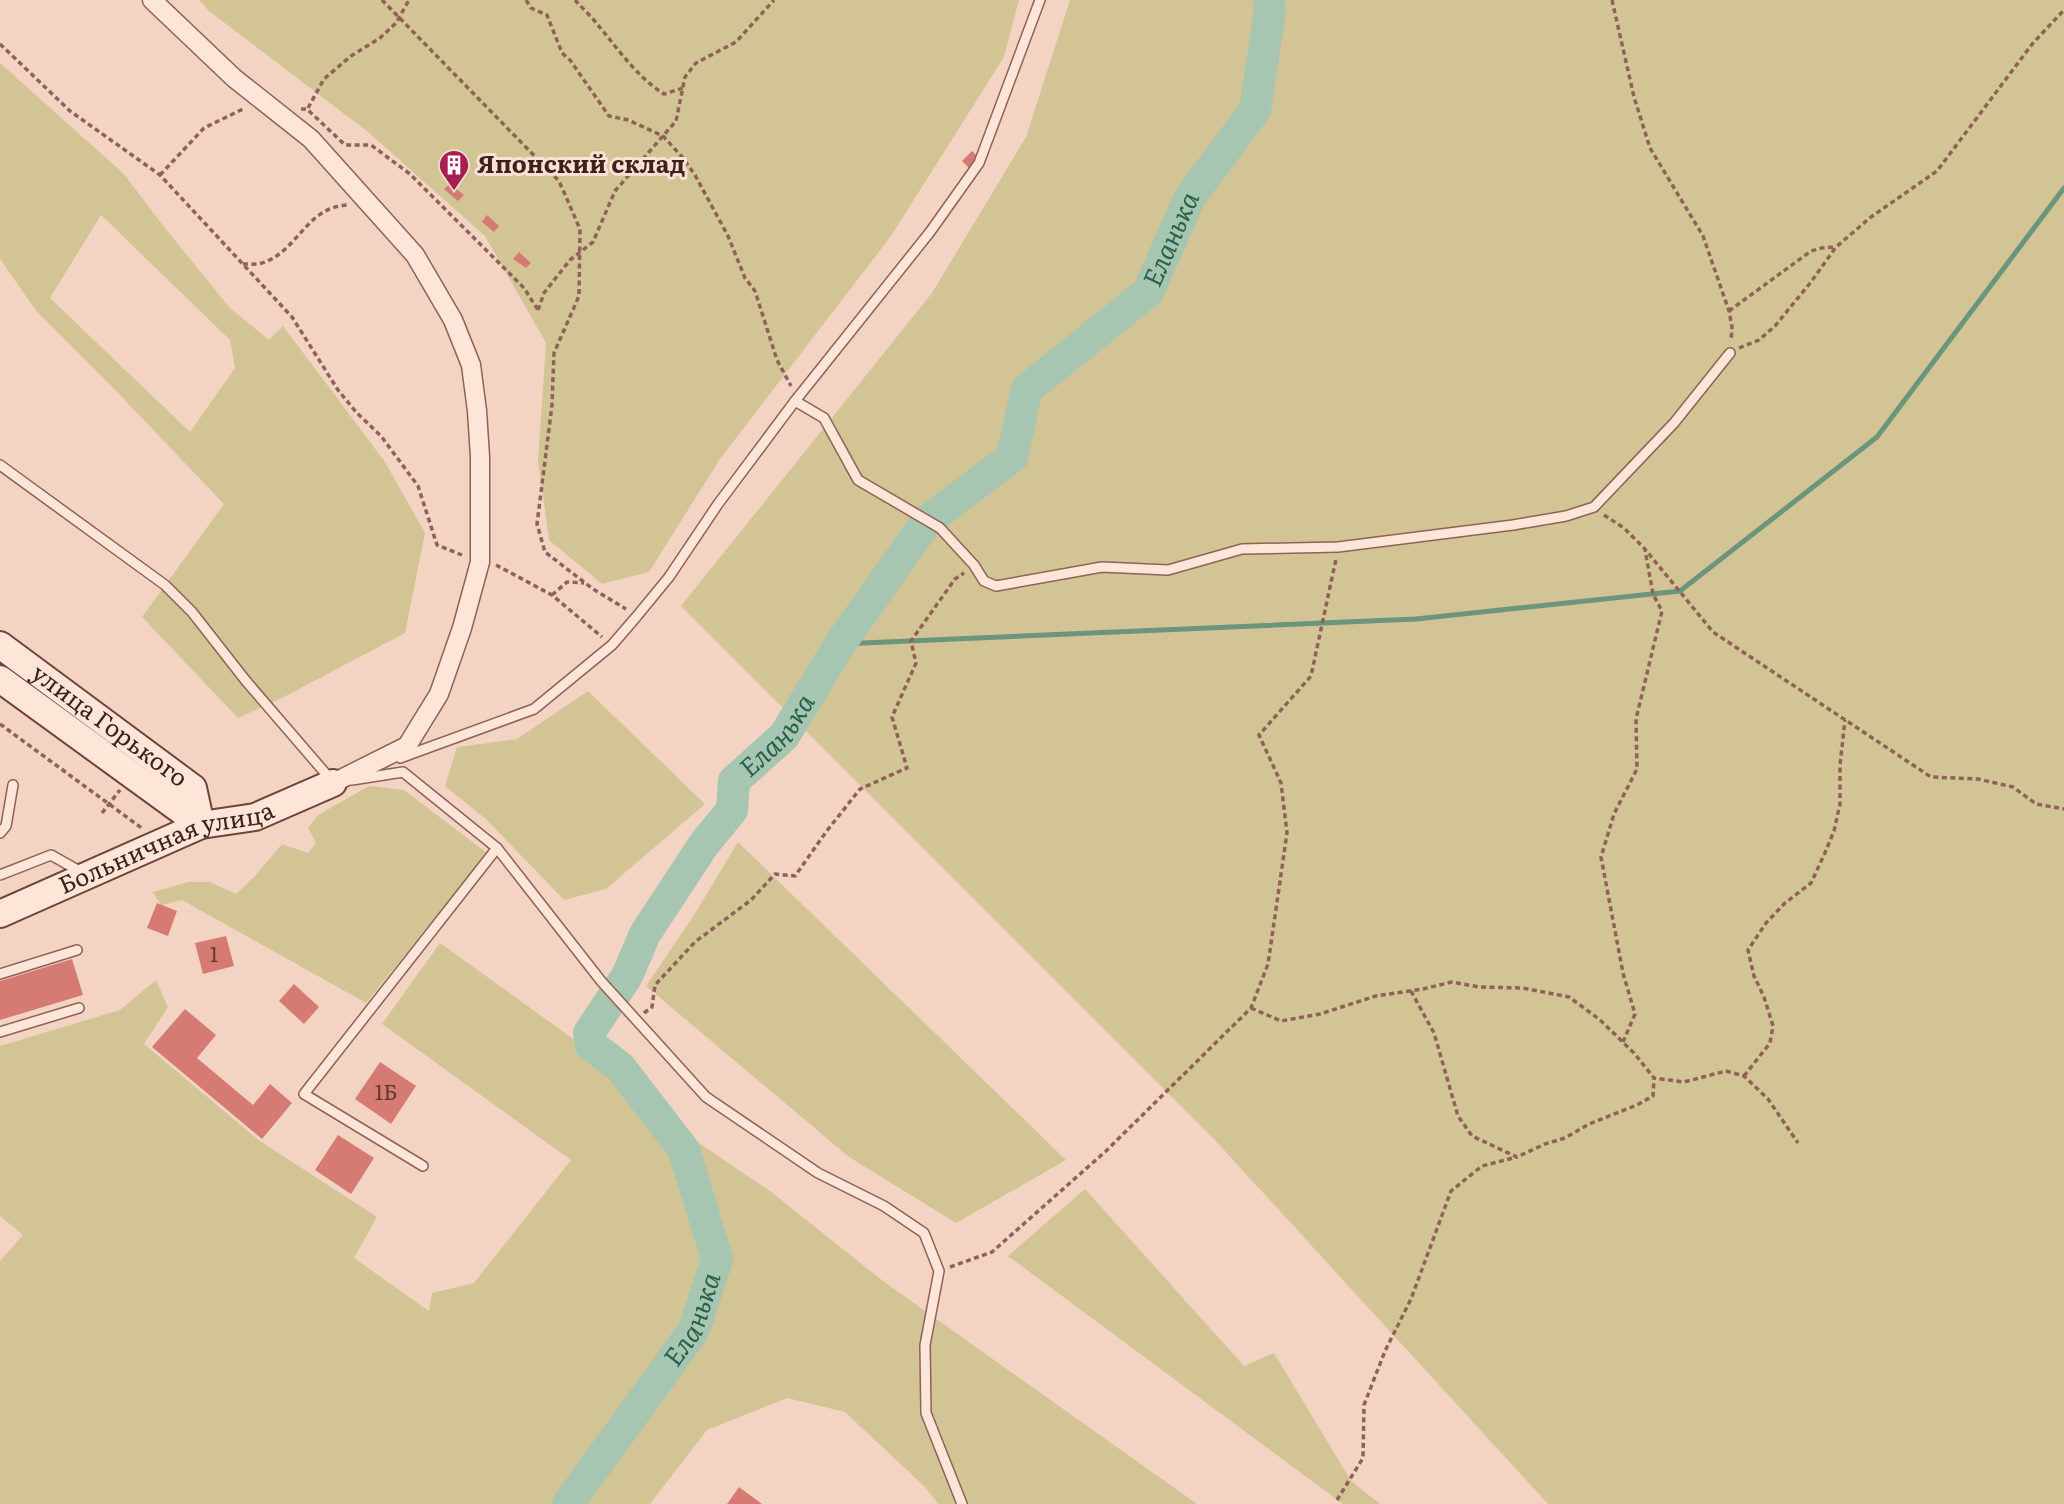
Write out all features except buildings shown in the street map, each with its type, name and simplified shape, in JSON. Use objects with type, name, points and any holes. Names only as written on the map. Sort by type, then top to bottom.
[{"type":"main road","name":"улица Горького","points":[[0,645],[192,788],[201,825]]},
{"type":"main road","name":"улица Горького","points":[[0,679],[201,825]]},
{"type":"main road","name":"Больничная улица","points":[[0,914],[201,825],[255,817],[333,783]]},
{"type":"street","points":[[152,0],[234,78],[311,139],[415,255],[453,320],[471,365],[479,445],[480,562],[462,628],[439,694],[407,746],[333,783]]},
{"type":"lane","points":[[333,783],[534,709],[612,645],[669,578],[718,504],[795,401],[930,232],[979,163],[1040,0]]},
{"type":"lane","points":[[795,401],[824,418],[858,480],[940,528],[974,565],[984,582],[996,586],[1102,567],[1168,570],[1242,549],[1338,547],[1566,516],[1594,507],[1674,423],[1730,352]]},
{"type":"lane","points":[[0,465],[165,585],[192,612],[246,681],[333,783]]},
{"type":"lane","points":[[333,783],[403,772],[497,848],[601,981],[706,1097],[818,1173],[884,1206],[924,1233],[939,1271],[925,1345],[926,1413],[962,1504]]},
{"type":"lane","points":[[0,833],[6,826],[13,785]]},
{"type":"lane","points":[[423,1166],[304,1094],[497,848]]},
{"type":"lane","points":[[0,875],[51,855],[88,875]]},
{"type":"lane","points":[[0,974],[77,950]]},
{"type":"lane","points":[[0,1032],[79,1008]]},
{"type":"path","points":[[383,0],[559,181],[580,229],[579,296],[554,353],[552,405],[537,524],[545,552],[637,616]]},
{"type":"path","points":[[307,109],[324,79],[351,56],[380,38],[396,23],[409,0]]},
{"type":"path","points":[[526,0],[531,8],[547,15],[562,53],[570,60],[609,116],[628,120],[663,136],[683,158],[723,227],[745,278],[755,291],[777,360],[789,382],[795,401]]},
{"type":"path","points":[[575,0],[652,87],[664,94],[683,88]]},
{"type":"path","points":[[538,310],[544,293],[570,260],[593,242],[615,191],[677,121],[685,77],[696,63],[736,42],[774,0]]},
{"type":"path","points":[[1612,0],[1633,97],[1650,148],[1703,236],[1729,311],[1732,327],[1730,352],[1759,340],[1775,326],[1836,247],[1871,217],[1937,171],[2033,43],[2064,10]]},
{"type":"path","points":[[0,44],[70,111],[160,174],[292,317],[338,390],[381,436],[418,486],[437,545],[480,562],[501,566],[552,595],[612,645]]},
{"type":"path","points":[[243,264],[262,264],[282,253],[313,218],[338,205],[370,205]]},
{"type":"path","points":[[1729,311],[1811,251],[1836,247]]},
{"type":"path","points":[[1594,507],[1624,528],[1644,548],[1713,632],[1931,778],[1978,779],[2013,788],[2036,804],[2064,809]]},
{"type":"path","points":[[939,1271],[992,1252],[1105,1150],[1251,1009],[1268,964],[1287,833],[1281,783],[1259,736],[1311,676],[1338,547]]},
{"type":"path","points":[[1623,1042],[1635,1014],[1623,973],[1601,857],[1614,814],[1637,769],[1636,719],[1662,611],[1653,594],[1644,548]]},
{"type":"path","points":[[638,1020],[652,1007],[655,985],[695,942],[751,900],[775,873],[796,876],[860,789],[907,768],[892,717],[916,663],[911,641],[956,579],[974,565]]},
{"type":"path","points":[[552,595],[567,582],[586,583]]},
{"type":"path","points":[[1744,1076],[1770,1043],[1773,1026],[1754,976],[1748,950],[1766,923],[1785,903],[1811,883],[1824,855],[1834,831],[1840,804],[1840,765],[1845,720]]},
{"type":"path","points":[[0,724],[135,824]]},
{"type":"path","points":[[102,813],[125,784]]},
{"type":"path","points":[[1251,1009],[1281,1021],[1320,1014],[1376,996],[1452,982],[1479,988],[1523,988],[1569,997],[1599,1019],[1654,1078],[1684,1082],[1726,1071],[1744,1076],[1768,1100],[1798,1143]]},
{"type":"path","points":[[1411,991],[1434,1033],[1458,1116],[1472,1136],[1517,1157]]},
{"type":"path","points":[[1337,1500],[1363,1458],[1364,1405],[1385,1351],[1411,1299],[1451,1191],[1482,1166],[1517,1157],[1566,1138],[1589,1124],[1637,1105],[1653,1096],[1654,1078]]},
{"type":"shaded area","points":[[199,0],[1019,0],[1004,57],[891,236],[720,459],[649,572],[602,584],[549,540],[538,460],[546,343],[485,236],[368,132],[209,11]]},
{"type":"shaded area","points":[[1070,0],[2064,0],[2064,1504],[1548,1504],[1212,1137],[681,606],[932,293],[1026,137]]},
{"type":"shaded area","points":[[0,63],[124,174],[229,307],[269,340],[283,326],[385,462],[425,533],[405,633],[280,699],[238,718],[142,617],[224,504],[37,312],[0,259]],"holes":[[[101,215],[230,340],[235,368],[190,432],[50,298]]]},
{"type":"shaded area","points":[[588,691],[705,804],[606,889],[564,900],[487,820],[445,786],[457,747],[517,739]]},
{"type":"shaded area","points":[[369,786],[404,790],[487,853],[366,1003],[182,900],[161,905],[153,892],[188,882],[210,882],[236,894],[282,844],[308,853],[316,843],[308,828],[318,815]]},
{"type":"shaded area","points":[[738,842],[1066,1160],[956,1223],[849,1157],[646,986],[694,915]]},
{"type":"shaded area","points":[[440,943],[579,1043],[641,1104],[770,1191],[883,1281],[1197,1504],[938,1504],[926,1488],[845,1412],[787,1398],[707,1430],[650,1504],[0,1504],[0,1261],[23,1235],[0,1216],[0,1046],[120,1010],[156,980],[168,1007],[144,1044],[260,1141],[377,1217],[354,1258],[429,1311],[432,1293],[474,1283],[571,1160],[382,1024]]},
{"type":"shaded area","points":[[1085,1189],[1244,1366],[1274,1353],[1351,1481],[1380,1504],[1343,1504],[1008,1256]]},
{"type":"waterway","name":"Еланька","points":[[568,1504],[694,1330],[717,1259],[684,1150],[620,1067],[591,1045],[589,1033],[627,976],[645,934],[704,844],[732,810],[734,781],[784,736],[840,644],[927,521],[1012,457],[1027,389],[1148,292],[1190,197],[1255,110],[1270,11],[1269,0]]},
{"type":"waterway","points":[[840,644],[1416,619],[1680,591],[1877,437],[2064,188]]},
{"type":"place","name":"Японский склад","points":[[454,192]]}]
